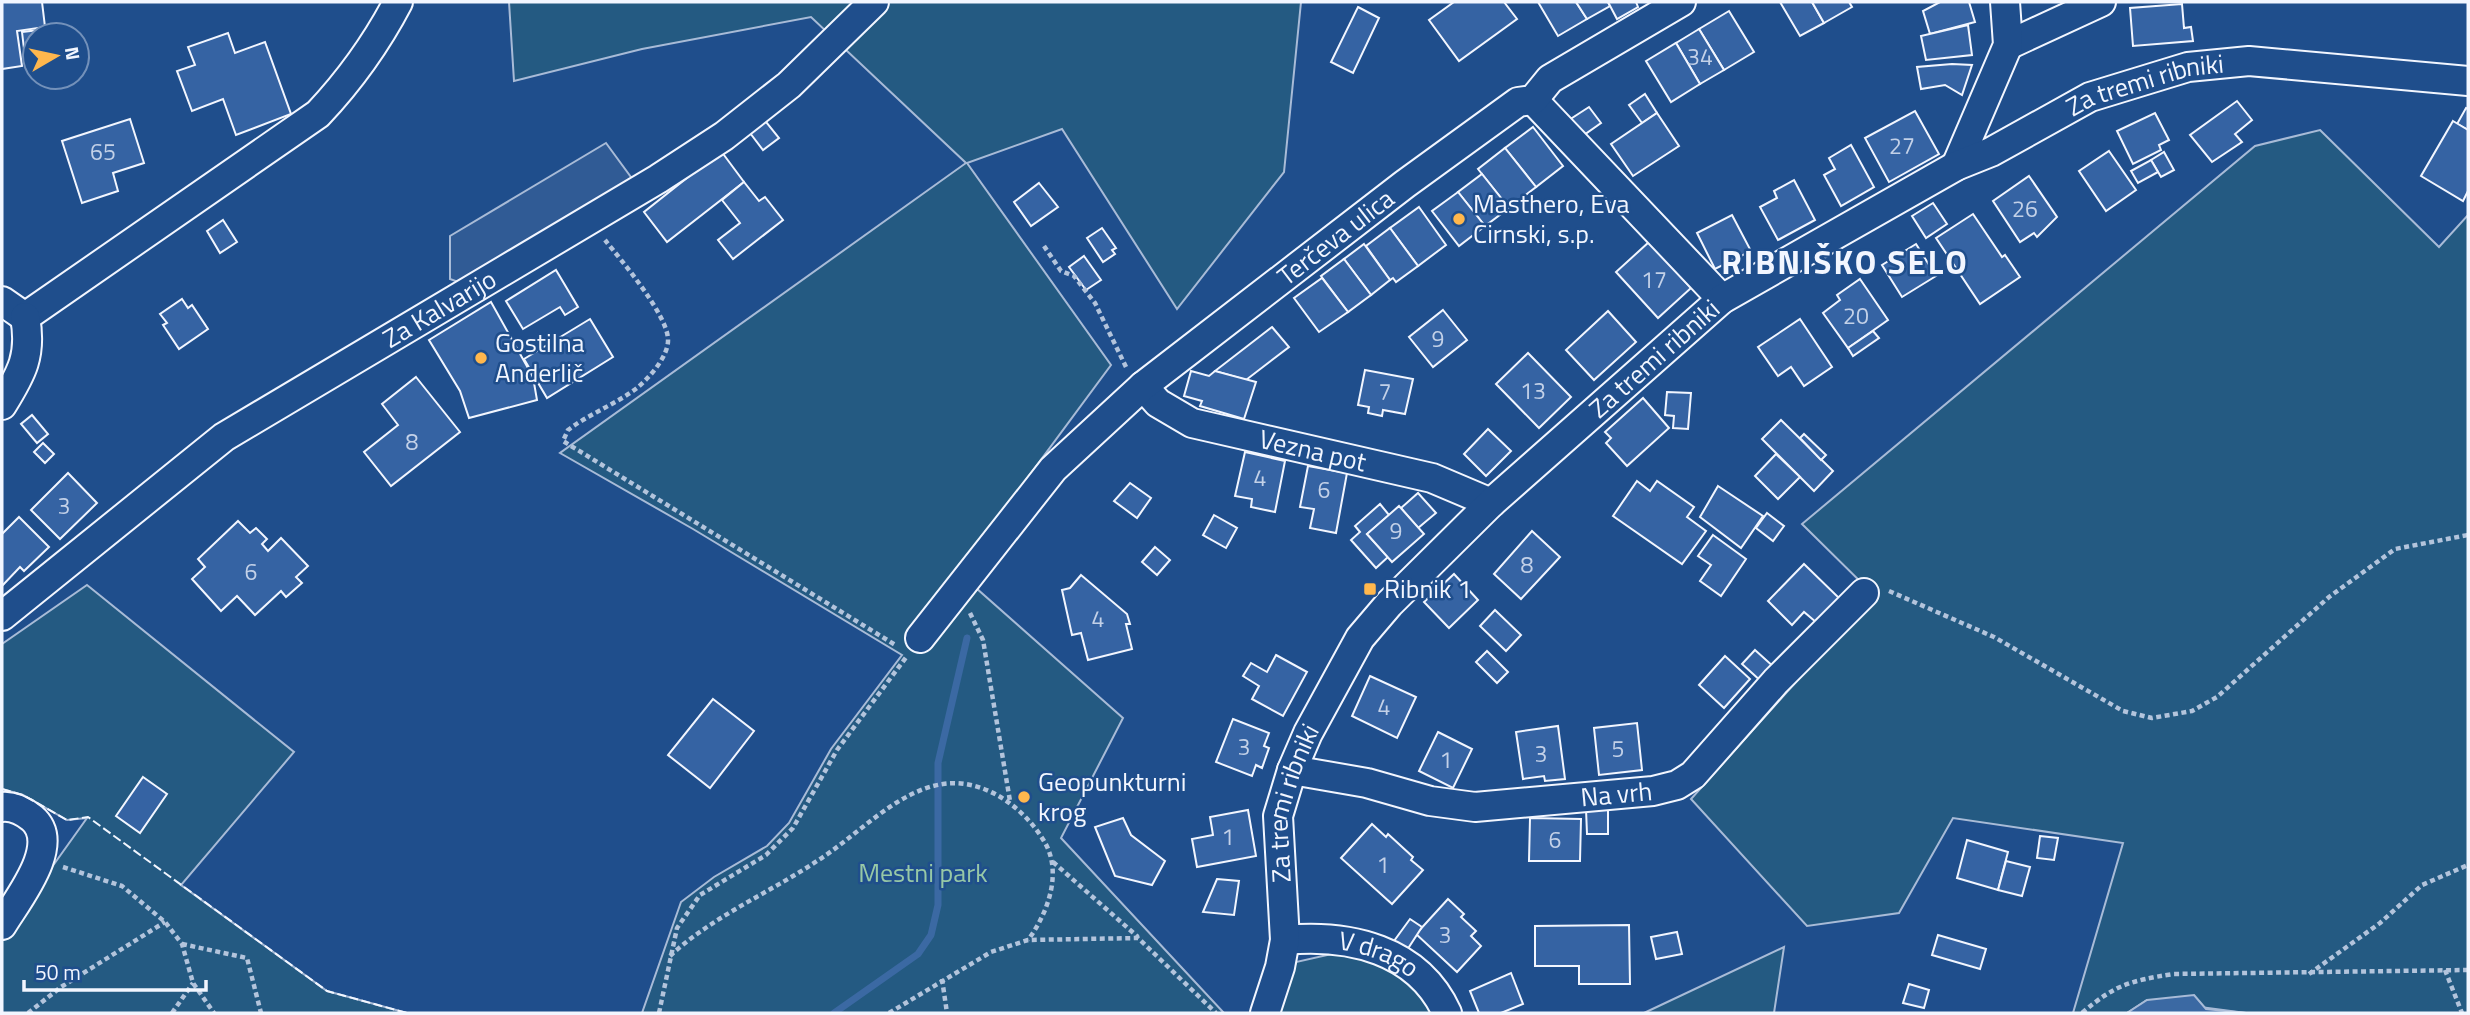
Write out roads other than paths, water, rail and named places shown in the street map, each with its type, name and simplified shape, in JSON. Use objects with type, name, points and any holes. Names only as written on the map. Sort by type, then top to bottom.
[{"type":"street","points":[[25,317],[318,114],[352,78],[379,38],[398,2]]},
{"type":"street","name":"Za Kalvarijo","points":[[2,616],[224,437],[724,136],[789,86],[874,2]]},
{"type":"street","name":"Terčeva ulica","points":[[910,643],[1053,469],[1143,386],[1405,184],[1518,102],[1532,100],[1550,79],[1681,2]]},
{"type":"street","points":[[1956,166],[2008,45],[2005,2]]},
{"type":"street","points":[[2008,45],[2101,2]]},
{"type":"street","name":"Za tremi ribniki","points":[[1265,1013],[1280,968],[1285,940],[1278,816],[1292,770],[1322,704],[1360,638],[1389,604],[1491,503],[1722,299],[1956,166],[1991,152],[2091,97],[2188,67],[2249,61],[2468,81]]},
{"type":"street","points":[[1532,100],[1722,299]]},
{"type":"street","points":[[2,300],[25,317],[30,341],[22,373],[2,405]]},
{"type":"street","name":"Vezna pot","points":[[1143,386],[1158,403],[1192,423],[1432,478],[1491,503]]},
{"type":"street","name":"Na vrh","points":[[1292,770],[1367,783],[1430,801],[1475,807],[1624,795],[1677,785],[1693,775],[1776,681],[1864,593]]},
{"type":"street","points":[[2,807],[9,806],[36,822],[41,834],[37,869],[2,925]]},
{"type":"street","name":"V drago","points":[[1285,940],[1312,938],[1368,945],[1398,957],[1431,984],[1447,1013]]},
{"type":"waterway","points":[[834,1013],[918,954],[931,935],[938,905],[938,763],[967,638]]},
{"type":"place","name":"Masthero, Eva Cirnski, s.p.","points":[[1459,219]]},
{"type":"place","name":"Gostilna Anderlič","points":[[481,358]]},
{"type":"place","name":"Ribnik 1","points":[[1370,589]]},
{"type":"place","name":"Geopunkturni krog","points":[[1024,797]]},
{"type":"district","name":"RIBNIŠKO SELO","points":[[1845,262]]},
{"type":"park label","name":"Mestni park","points":[[923,873]]}]
